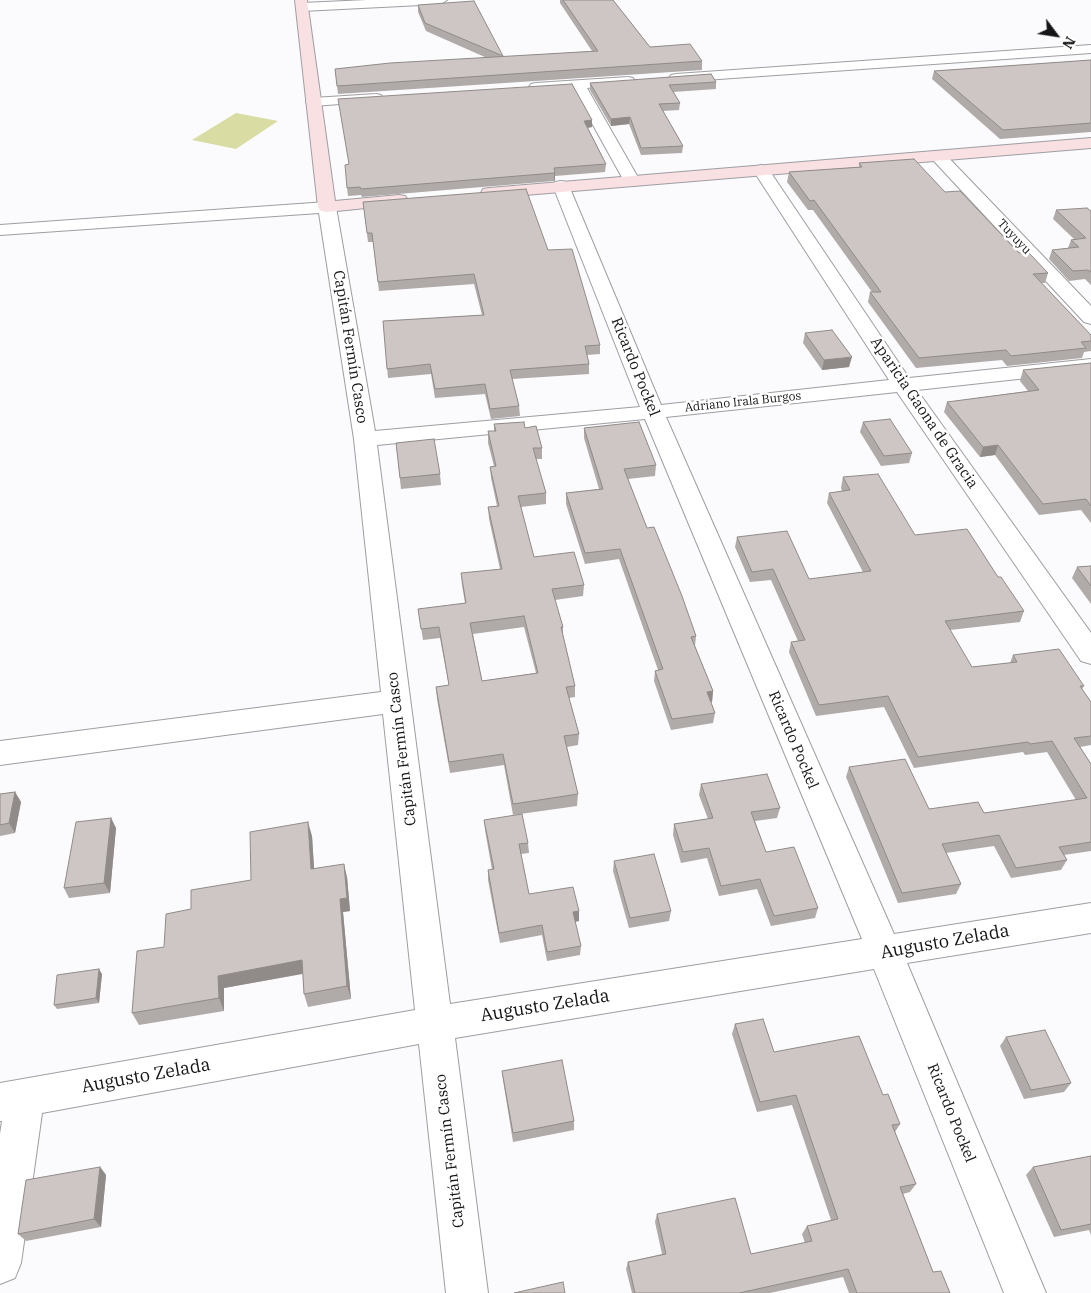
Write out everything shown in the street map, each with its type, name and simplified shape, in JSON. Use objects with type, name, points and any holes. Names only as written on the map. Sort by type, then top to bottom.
[{"type":"street","points":[[327,206],[301,4],[441,0]]},
{"type":"street","points":[[664,79],[1091,49]]},
{"type":"street","points":[[519,88],[644,80]]},
{"type":"street","points":[[578,84],[632,181]]},
{"type":"street","points":[[313,102],[391,97]]},
{"type":"street","points":[[473,194],[1091,144]]},
{"type":"street","name":"Tuyuyu","points":[[938,156],[1091,318]]},
{"type":"street","name":"Aparicia Gaona de Gracia","points":[[761,170],[904,385],[1091,654]]},
{"type":"street","name":"Ricardo Pockel","points":[[561,186],[653,412],[884,953],[1025,1293]]},
{"type":"street","points":[[0,230],[414,199]]},
{"type":"street","name":"Capitán Fermín Casco","points":[[327,206],[365,439],[466,1293]]},
{"type":"street","name":"Adriano Irala Burgos","points":[[365,439],[653,412],[1091,365]]},
{"type":"street","points":[[0,753],[397,701]]},
{"type":"street","name":"Augusto Zelada","points":[[12,1100],[435,1024],[884,953],[1091,918]]},
{"type":"street","points":[[0,1263],[12,1100]]},
{"type":"green space","points":[[236,113],[278,121],[236,149],[192,140]]},
{"type":"building","points":[[563,0],[613,0],[650,47],[690,44],[702,61],[337,86],[335,69],[390,63],[598,51]]},
{"type":"building","points":[[474,1],[503,56],[425,23],[418,5]]},
{"type":"building","points":[[1091,60],[1091,123],[1003,130],[934,71]]},
{"type":"building","points":[[711,74],[716,82],[669,85],[680,103],[659,104],[683,146],[641,148],[630,117],[611,119],[590,83]]},
{"type":"building","points":[[572,84],[592,120],[584,121],[606,164],[554,168],[554,173],[361,189],[360,187],[347,188],[345,165],[349,164],[338,99]]},
{"type":"building","points":[[914,159],[945,192],[960,191],[1019,253],[1028,252],[1048,273],[1033,274],[1091,335],[1091,341],[1081,342],[1086,348],[1011,356],[1006,350],[919,358],[870,292],[881,292],[814,200],[810,201],[789,172],[862,167],[859,163]]},
{"type":"building","points":[[526,189],[548,250],[572,249],[600,345],[585,346],[589,364],[510,370],[519,406],[490,409],[485,384],[435,389],[430,364],[387,369],[383,321],[484,315],[474,274],[378,282],[372,233],[367,233],[363,202]]},
{"type":"building","points":[[1087,208],[1091,211],[1091,272],[1088,270],[1073,271],[1052,250],[1079,247],[1071,240],[1086,238],[1056,210]]},
{"type":"building","points":[[832,330],[852,357],[824,360],[805,333]]},
{"type":"building","points":[[1091,363],[1091,506],[1086,499],[1043,504],[998,445],[983,447],[947,402],[1039,390],[1023,370]]},
{"type":"building","points":[[890,419],[912,453],[884,456],[863,422]]},
{"type":"building","points":[[524,422],[525,428],[536,426],[542,448],[533,448],[546,493],[518,496],[534,557],[574,552],[584,585],[552,589],[563,627],[561,627],[575,686],[566,687],[579,734],[564,736],[578,794],[513,804],[503,754],[449,762],[436,687],[449,685],[439,627],[421,629],[418,609],[466,603],[461,573],[502,569],[488,507],[499,506],[490,467],[496,466],[488,431],[496,431],[494,424]],"holes":[[[524,616],[538,673],[482,681],[470,623]]]},
{"type":"building","points":[[639,422],[656,465],[624,469],[647,528],[654,527],[682,596],[696,636],[691,637],[713,691],[707,692],[715,713],[672,719],[655,671],[663,669],[620,549],[585,553],[566,493],[603,489],[584,428]]},
{"type":"building","points":[[434,439],[440,474],[400,478],[396,443]]},
{"type":"building","points":[[878,474],[915,535],[967,529],[998,577],[1001,577],[1024,611],[945,621],[972,667],[1017,662],[1013,655],[1059,649],[1084,686],[1080,686],[1091,702],[1091,736],[1074,738],[1091,764],[1091,842],[1059,847],[1067,860],[1016,868],[999,835],[942,844],[961,884],[902,893],[849,767],[905,759],[929,809],[978,802],[984,813],[1087,798],[1052,741],[1030,744],[1028,742],[918,757],[888,696],[819,705],[791,642],[805,640],[773,569],[752,572],[737,537],[787,531],[809,579],[871,571],[829,493],[850,490],[843,477]]},
{"type":"building","points":[[1091,566],[1091,586],[1077,567]]},
{"type":"building","points":[[767,774],[780,808],[751,812],[766,852],[794,847],[818,908],[774,916],[760,879],[721,886],[709,848],[683,852],[674,824],[713,818],[701,784]]},
{"type":"building","points":[[15,792],[9,823],[0,825],[0,794]]},
{"type":"building","points":[[522,814],[528,843],[519,844],[529,894],[573,887],[579,911],[573,912],[581,946],[547,952],[542,925],[499,933],[488,870],[494,869],[484,820]]},
{"type":"building","points":[[111,818],[104,883],[64,888],[76,822]]},
{"type":"building","points":[[308,822],[311,869],[344,864],[347,898],[340,899],[347,986],[304,994],[302,960],[218,976],[219,998],[132,1013],[137,951],[164,947],[166,914],[191,909],[191,890],[251,880],[250,832]]},
{"type":"building","points":[[654,854],[671,911],[630,918],[614,861]]},
{"type":"building","points":[[99,969],[96,998],[54,1005],[57,975]]},
{"type":"building","points":[[763,1019],[774,1052],[859,1036],[883,1095],[888,1094],[900,1124],[892,1125],[916,1184],[900,1187],[933,1272],[941,1271],[950,1293],[857,1293],[848,1269],[739,1293],[635,1293],[628,1262],[666,1254],[657,1214],[735,1198],[751,1254],[812,1241],[807,1226],[838,1219],[796,1095],[760,1102],[735,1024]]},
{"type":"building","points":[[1045,1030],[1071,1083],[1031,1090],[1006,1037]]},
{"type":"building","points":[[562,1060],[574,1121],[513,1133],[502,1071]]},
{"type":"building","points":[[1091,1156],[1091,1224],[1061,1230],[1033,1167]]},
{"type":"building","points":[[100,1167],[94,1219],[18,1234],[26,1180]]},
{"type":"building","points":[[563,1282],[565,1293],[514,1293]]}]
